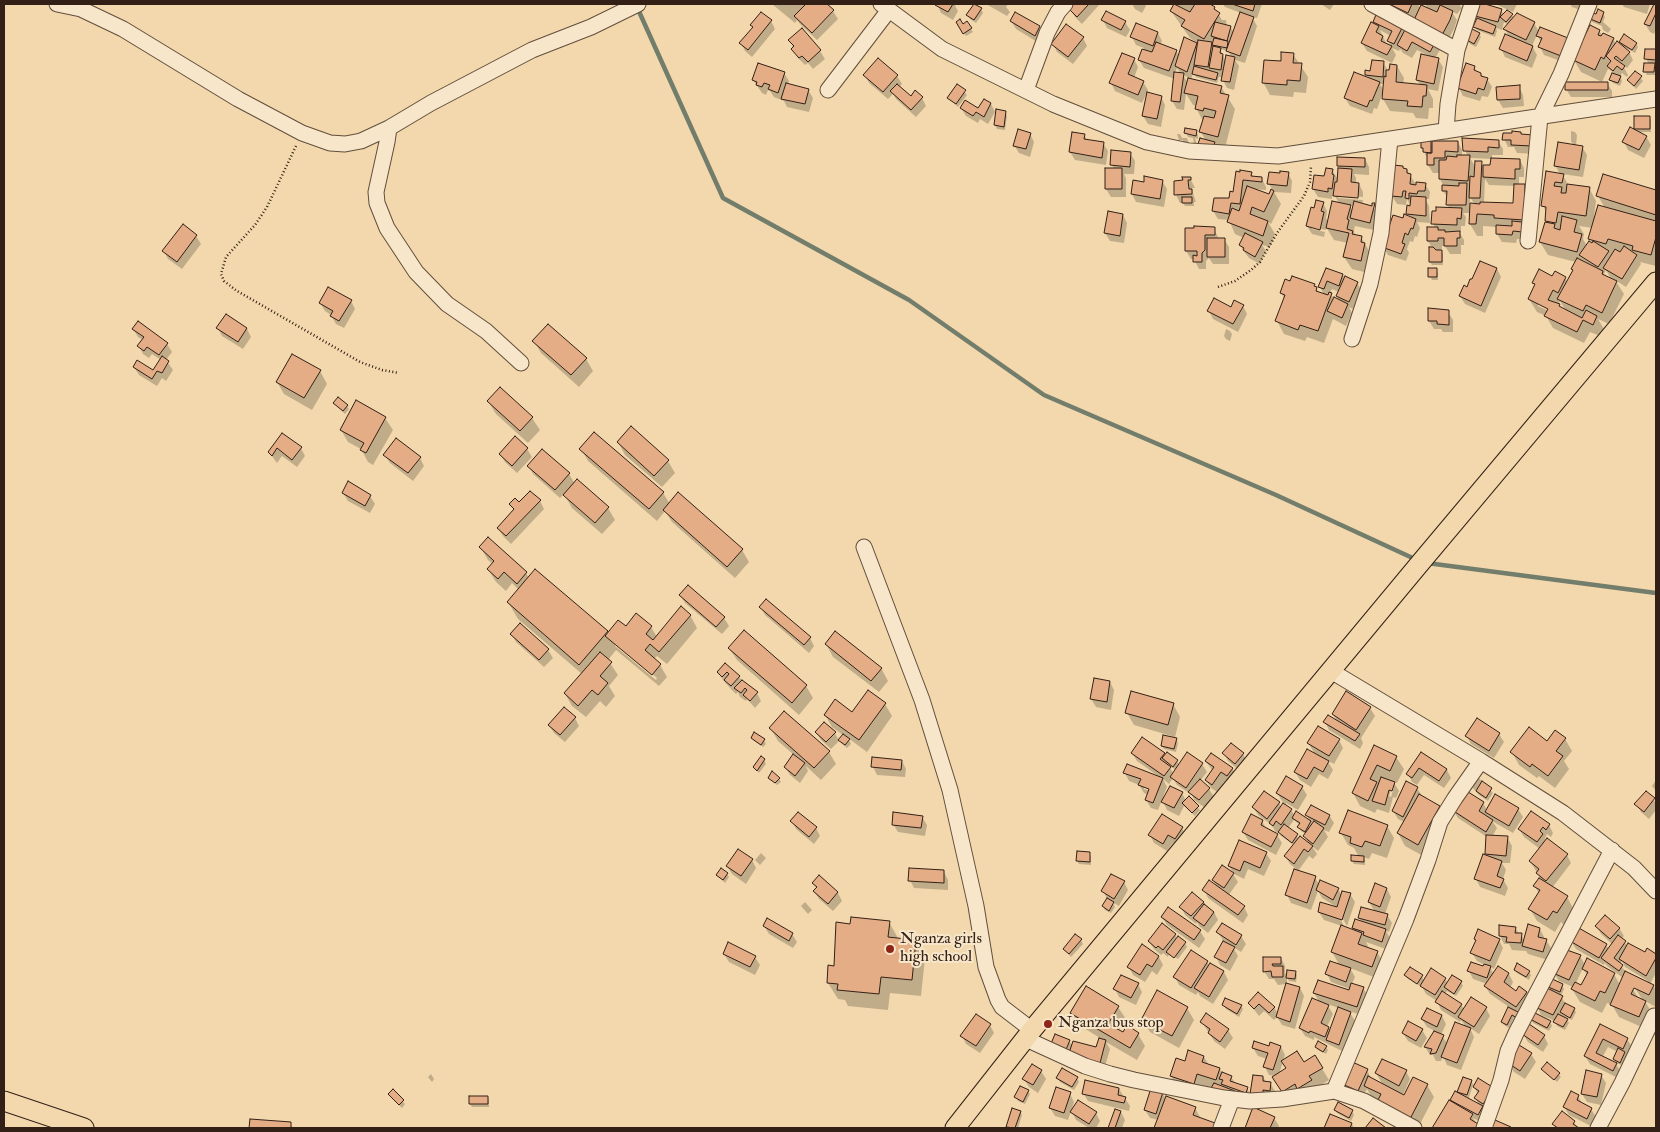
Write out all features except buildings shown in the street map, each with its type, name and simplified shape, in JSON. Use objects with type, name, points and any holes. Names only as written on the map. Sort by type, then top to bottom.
[{"type":"main road","points":[[955,1128],[1029,1035],[1656,282]]},
{"type":"main road","points":[[4,1101],[84,1128]]},
{"type":"street","points":[[57,4],[81,9],[123,29],[238,99],[302,133],[330,143],[345,144],[361,141],[389,128],[431,103],[532,50],[591,27],[638,4]]},
{"type":"street","points":[[1026,90],[1047,33],[1058,12],[1065,4]]},
{"type":"street","points":[[1372,4],[1457,50]]},
{"type":"street","points":[[1446,131],[1448,104],[1457,50],[1472,4]]},
{"type":"street","points":[[1528,241],[1540,117],[1589,4]]},
{"type":"street","points":[[828,90],[885,7],[942,49],[1054,104],[1146,142],[1189,151],[1278,156],[1656,99]]},
{"type":"street","points":[[389,128],[376,192],[377,203],[387,228],[416,272],[447,304],[486,331],[521,363]]},
{"type":"street","points":[[1352,339],[1370,284],[1381,233],[1390,139]]},
{"type":"street","points":[[864,547],[922,700],[950,790],[976,906],[986,967],[1002,1007],[1029,1035],[1085,1066],[1110,1074],[1250,1101],[1282,1099],[1334,1091],[1364,1101],[1414,1128]]},
{"type":"street","points":[[1331,671],[1563,813],[1634,868],[1656,891]]},
{"type":"street","points":[[1334,1091],[1406,920],[1440,822],[1481,762]]},
{"type":"street","points":[[1484,1128],[1501,1080],[1508,1050],[1612,850]]},
{"type":"street","points":[[1598,1128],[1654,1016]]},
{"type":"street","points":[[1221,1128],[1232,1099]]},
{"type":"path","points":[[302,133],[267,207],[256,225],[226,257],[221,274],[224,281],[251,300],[360,362],[382,370],[399,373]]},
{"type":"path","points":[[1218,287],[1235,281],[1260,262],[1277,233],[1304,196],[1311,174],[1311,152]]},
{"type":"waterway","points":[[637,7],[723,198],[909,300],[1044,395],[1276,495],[1417,560]]},
{"type":"waterway","points":[[1427,563],[1656,593]]},
{"type":"place","name":"Nganza girls high school","points":[[890,949]]},
{"type":"place","name":"Nganza bus stop","points":[[1048,1024]]}]
